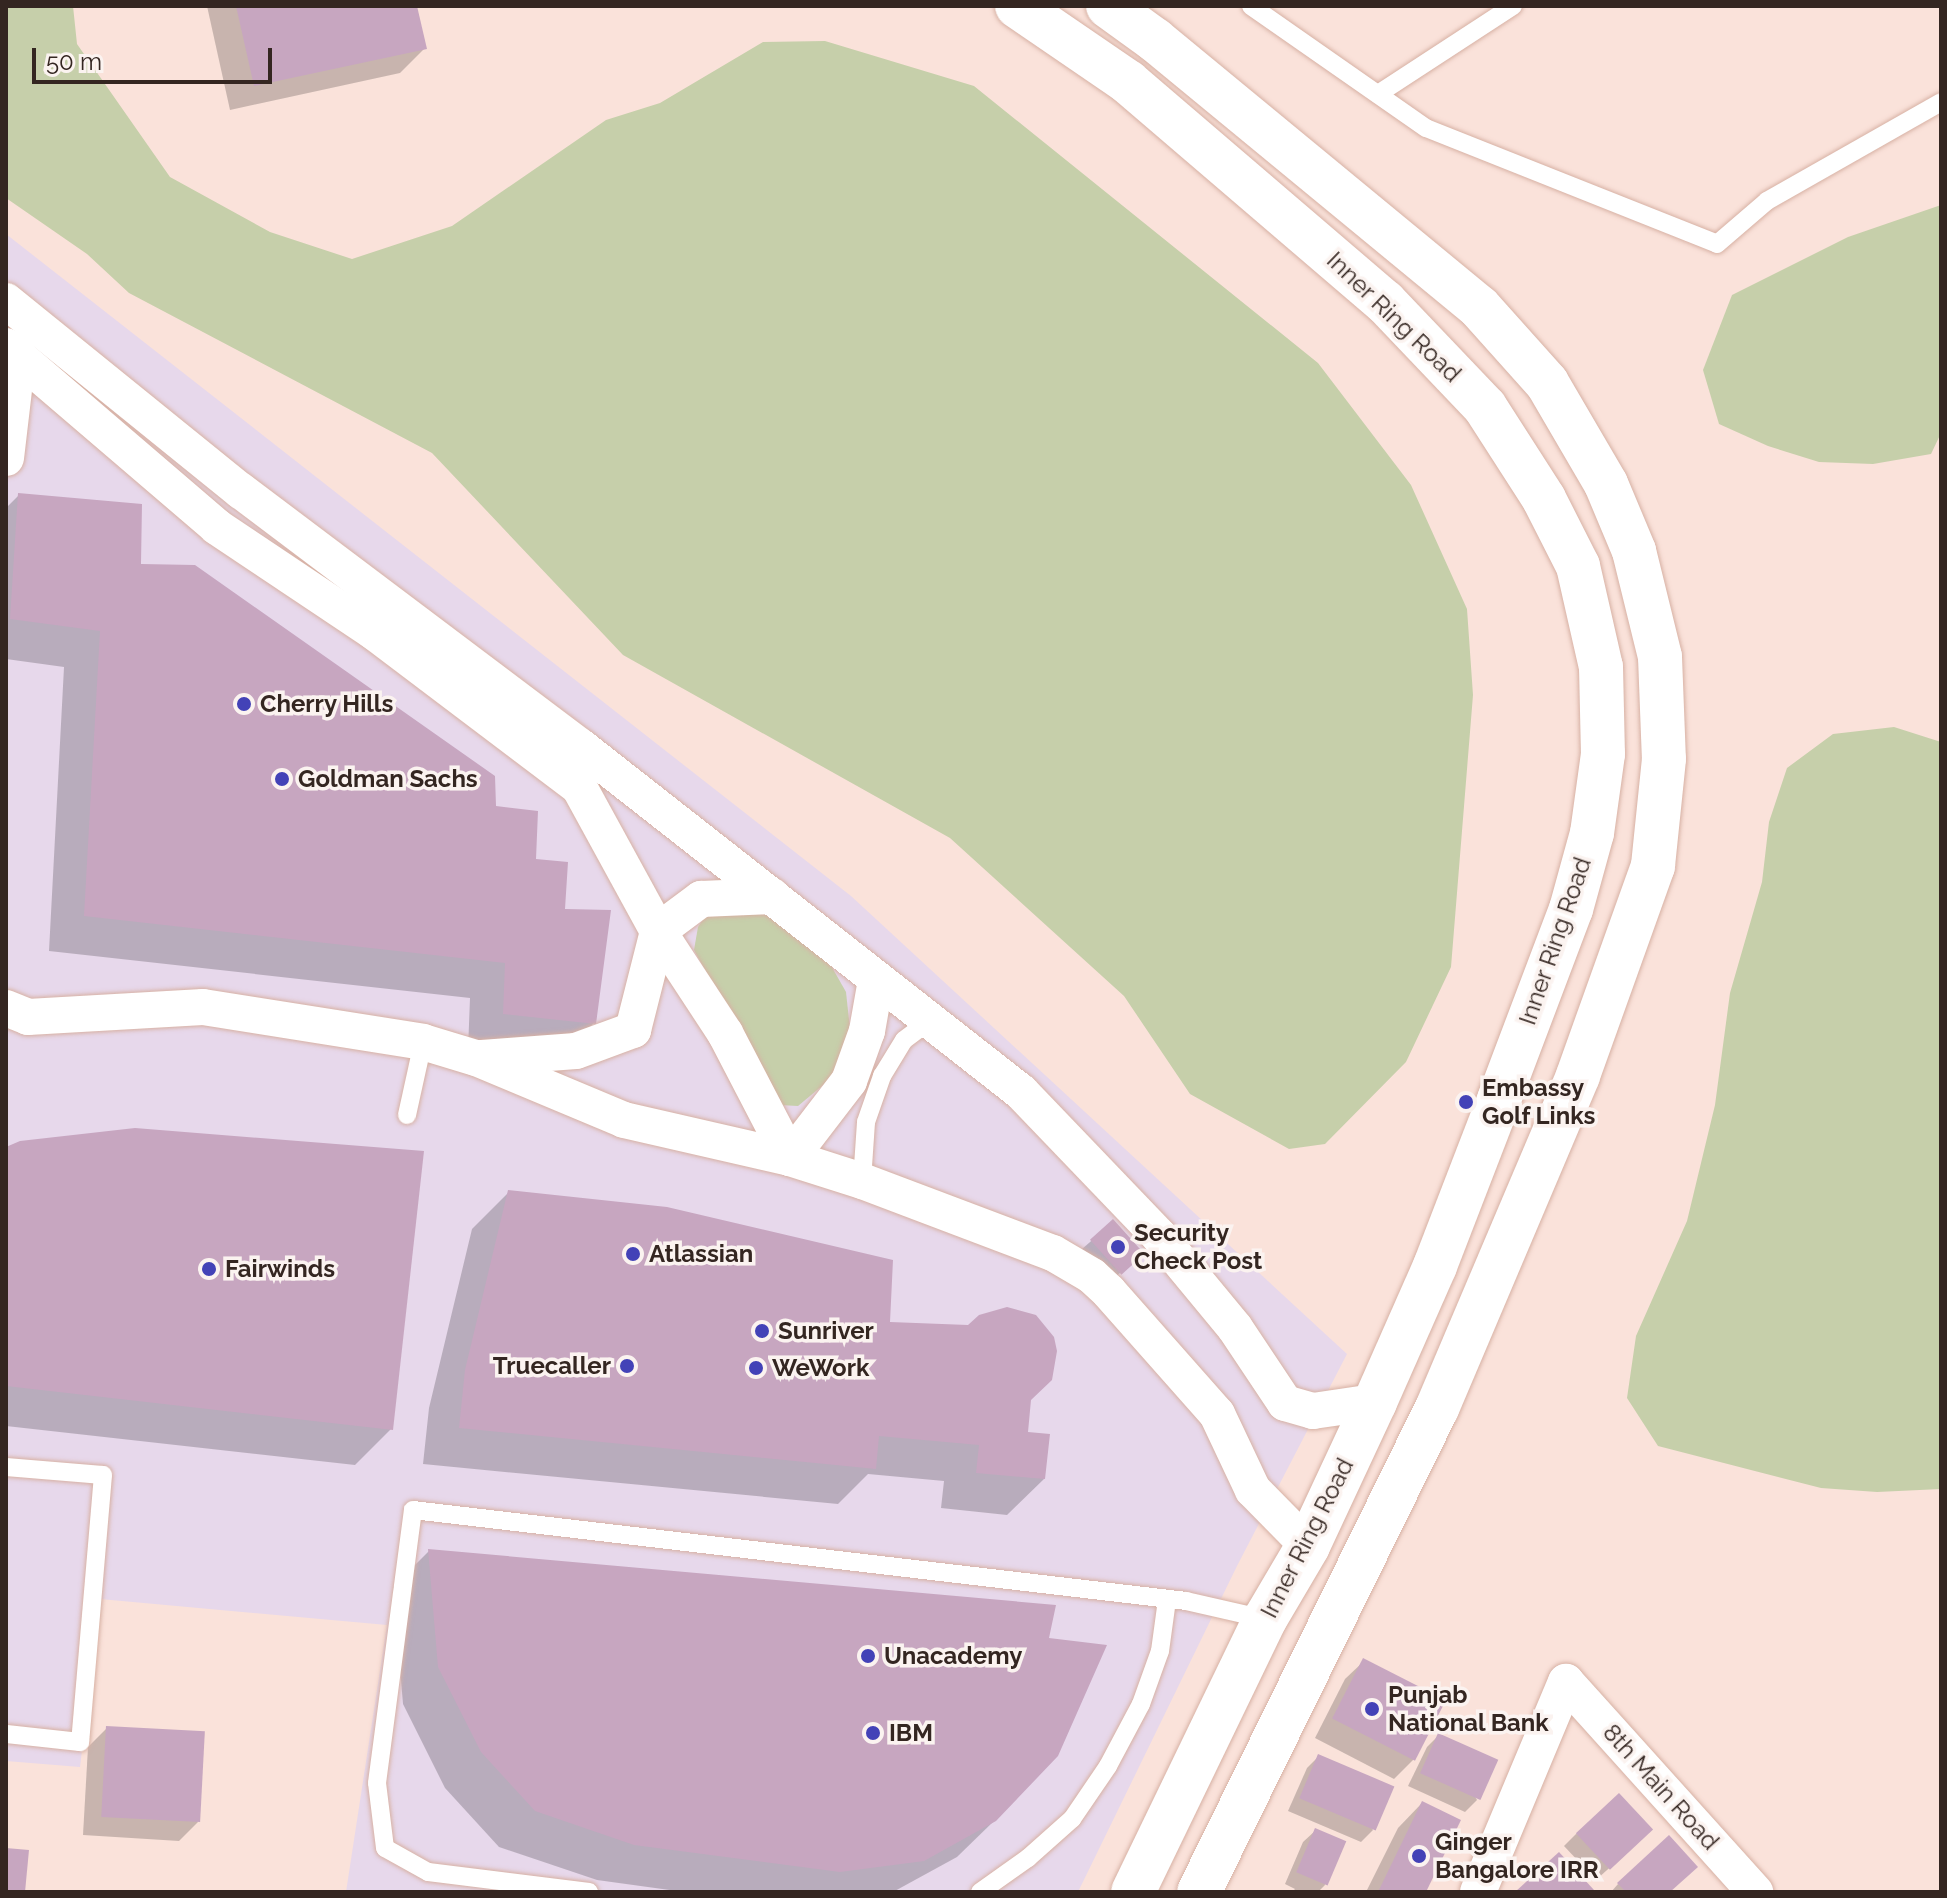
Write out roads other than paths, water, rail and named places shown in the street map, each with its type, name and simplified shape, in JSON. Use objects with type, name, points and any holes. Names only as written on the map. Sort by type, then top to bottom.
[{"type":"main road","name":"Inner Ring Road","points":[[1017,6],[1128,82],[1385,302],[1485,407],[1544,499],[1578,566],[1601,667],[1603,754],[1592,833],[1566,923],[1435,1266],[1308,1546],[1265,1619],[1133,1892]]},
{"type":"main road","points":[[1108,6],[1155,40],[1479,307],[1547,383],[1606,484],[1634,551],[1660,657],[1664,759],[1653,866],[1578,1076],[1437,1408],[1199,1892]]},
{"type":"street","points":[[6,301],[241,491],[581,747],[1021,1092],[1151,1228],[1235,1328],[1285,1403],[1313,1411],[1375,1402]]},
{"type":"street","points":[[6,458],[12,351]]},
{"type":"street","points":[[12,351],[217,527],[374,632],[579,787],[658,931],[725,1033],[790,1158]]},
{"type":"street","points":[[476,1058],[576,1051],[633,1030],[658,931],[701,899],[772,896]]},
{"type":"street","points":[[790,1158],[849,1081],[867,1031],[876,980]]},
{"type":"street","points":[[13,1018],[203,1007],[423,1042],[476,1058],[624,1120],[790,1158],[862,1181],[1053,1253],[1092,1276],[1217,1414],[1253,1490],[1308,1546]]},
{"type":"street","name":"8th Main Road","points":[[1478,1892],[1566,1682],[1755,1892]]},
{"type":"lane","points":[[1251,6],[1426,128],[1717,244],[1767,201],[1941,102]]},
{"type":"lane","points":[[1378,94],[1513,6]]},
{"type":"lane","points":[[862,1181],[866,1122],[882,1076],[904,1040],[928,1022]]},
{"type":"lane","points":[[407,1115],[423,1042]]},
{"type":"lane","points":[[6,1467],[103,1475],[80,1742],[6,1734]]},
{"type":"lane","points":[[589,1892],[428,1872],[385,1848],[377,1783],[413,1510],[860,1560],[1167,1600],[1265,1619]]},
{"type":"lane","points":[[980,1892],[1028,1858],[1072,1819],[1108,1766],[1141,1704],[1160,1651],[1167,1600]]},
{"type":"place","name":"Cherry Hills","points":[[244,704]]},
{"type":"place","name":"Goldman Sachs","points":[[282,779]]},
{"type":"place","name":"Embassy Golf Links","points":[[1466,1102]]},
{"type":"place","name":"Security Check Post","points":[[1118,1247]]},
{"type":"place","name":"Atlassian","points":[[633,1254]]},
{"type":"place","name":"Fairwinds","points":[[209,1269]]},
{"type":"place","name":"Sunriver","points":[[762,1331]]},
{"type":"place","name":"Truecaller","points":[[627,1366]]},
{"type":"place","name":"WeWork","points":[[756,1368]]},
{"type":"place","name":"Unacademy","points":[[868,1656]]},
{"type":"place","name":"Punjab National Bank","points":[[1372,1709]]},
{"type":"place","name":"IBM","points":[[873,1733]]},
{"type":"place","name":"Ginger Bangalore IRR","points":[[1419,1856]]}]
